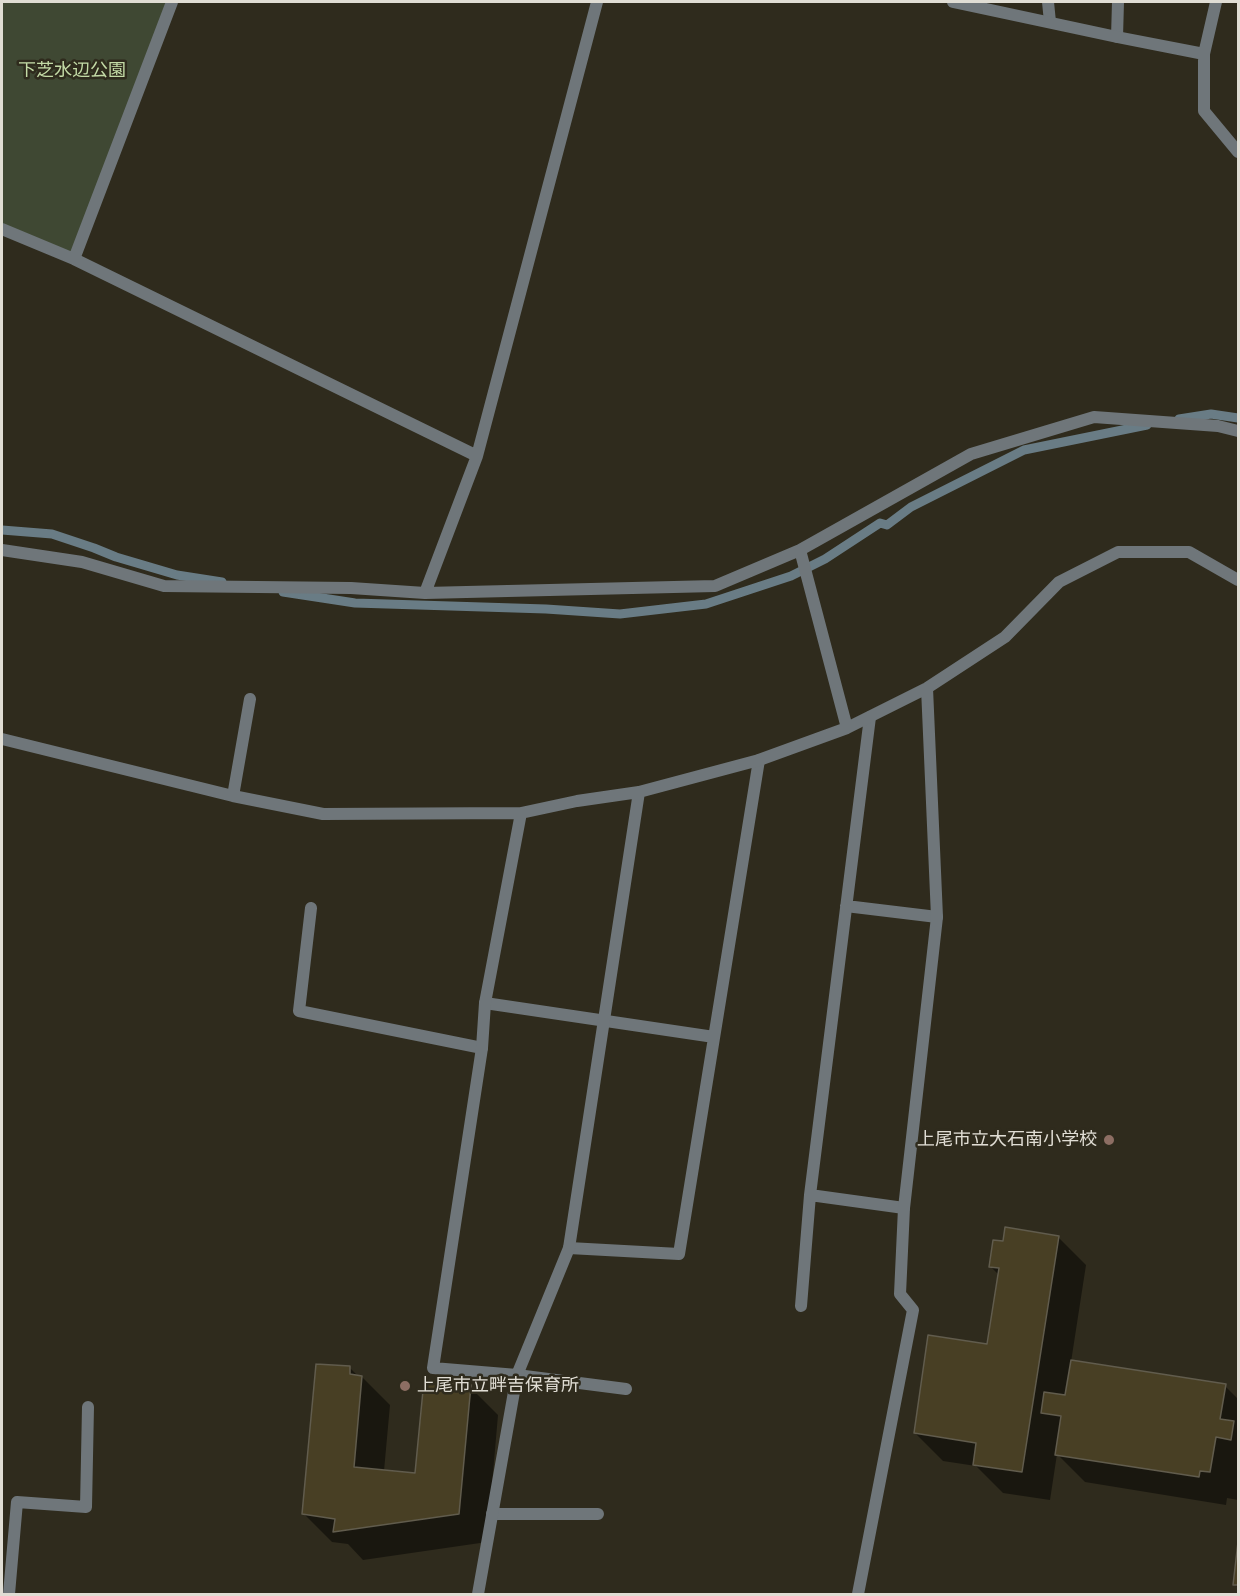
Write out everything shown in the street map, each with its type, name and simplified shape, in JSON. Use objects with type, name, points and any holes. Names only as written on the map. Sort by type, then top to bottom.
[{"type":"street","points":[[74,259],[172,2]]},
{"type":"street","points":[[425,593],[477,456],[597,2]]},
{"type":"street","points":[[953,2],[1204,54]]},
{"type":"street","points":[[1048,2],[1050,22]]},
{"type":"street","points":[[1117,37],[1118,2]]},
{"type":"street","points":[[1216,2],[1204,54],[1204,111],[1239,152]]},
{"type":"street","points":[[2,229],[74,259],[477,456]]},
{"type":"street","points":[[2,550],[82,562],[164,586],[351,588],[425,593],[715,586],[800,550],[970,453],[1094,417],[1218,426],[1239,430]]},
{"type":"street","points":[[800,550],[847,728]]},
{"type":"street","points":[[2,739],[233,796],[323,814],[521,813],[577,801],[639,792],[759,760],[847,728],[927,688],[1005,638],[1059,582],[1118,552],[1189,552],[1239,580]]},
{"type":"street","points":[[858,1594],[913,1311],[900,1294],[904,1208],[937,917],[927,688]]},
{"type":"street","points":[[233,796],[250,699]]},
{"type":"street","points":[[801,1306],[810,1196],[870,717]]},
{"type":"street","points":[[569,1248],[679,1254],[759,760]]},
{"type":"street","points":[[478,1594],[517,1375],[569,1248],[639,792]]},
{"type":"street","points":[[521,813],[485,1004],[482,1048],[433,1368],[517,1375],[626,1389]]},
{"type":"street","points":[[846,906],[937,917]]},
{"type":"street","points":[[311,908],[299,1011],[482,1048]]},
{"type":"street","points":[[485,1004],[714,1037]]},
{"type":"street","points":[[810,1196],[904,1208]]},
{"type":"street","points":[[9,1594],[17,1502],[86,1507],[88,1407]]},
{"type":"street","points":[[492,1514],[598,1514]]},
{"type":"green space","name":"下芝水辺公園","points":[[2,2],[172,2],[74,259],[2,229]]},
{"type":"building","points":[[1005,1227],[1059,1236],[1022,1472],[973,1465],[976,1443],[914,1433],[928,1335],[987,1344],[999,1268],[989,1267],[993,1240],[1003,1241]]},
{"type":"building","points":[[1071,1360],[1226,1384],[1220,1419],[1234,1421],[1231,1440],[1216,1437],[1210,1472],[1200,1471],[1199,1477],[1055,1455],[1061,1416],[1041,1413],[1044,1392],[1065,1395]]},
{"type":"building","points":[[316,1364],[350,1366],[350,1374],[362,1376],[354,1467],[415,1473],[424,1380],[471,1385],[459,1514],[333,1532],[335,1519],[302,1514]]},
{"type":"building","points":[[1238,1542],[1238,1585],[1233,1585]]},
{"type":"waterway","points":[[1179,419],[1211,414],[1238,418]]},
{"type":"waterway","points":[[283,592],[355,603],[546,609],[620,614],[706,604],[791,576],[825,559],[880,523],[887,525],[911,507],[1024,450],[1147,425]]},
{"type":"waterway","points":[[2,530],[52,534],[116,557],[177,575],[222,582]]},
{"type":"place","name":"上尾市立大石南小学校","points":[[1109,1140]]},
{"type":"place","name":"上尾市立畔吉保育所","points":[[405,1386]]}]
